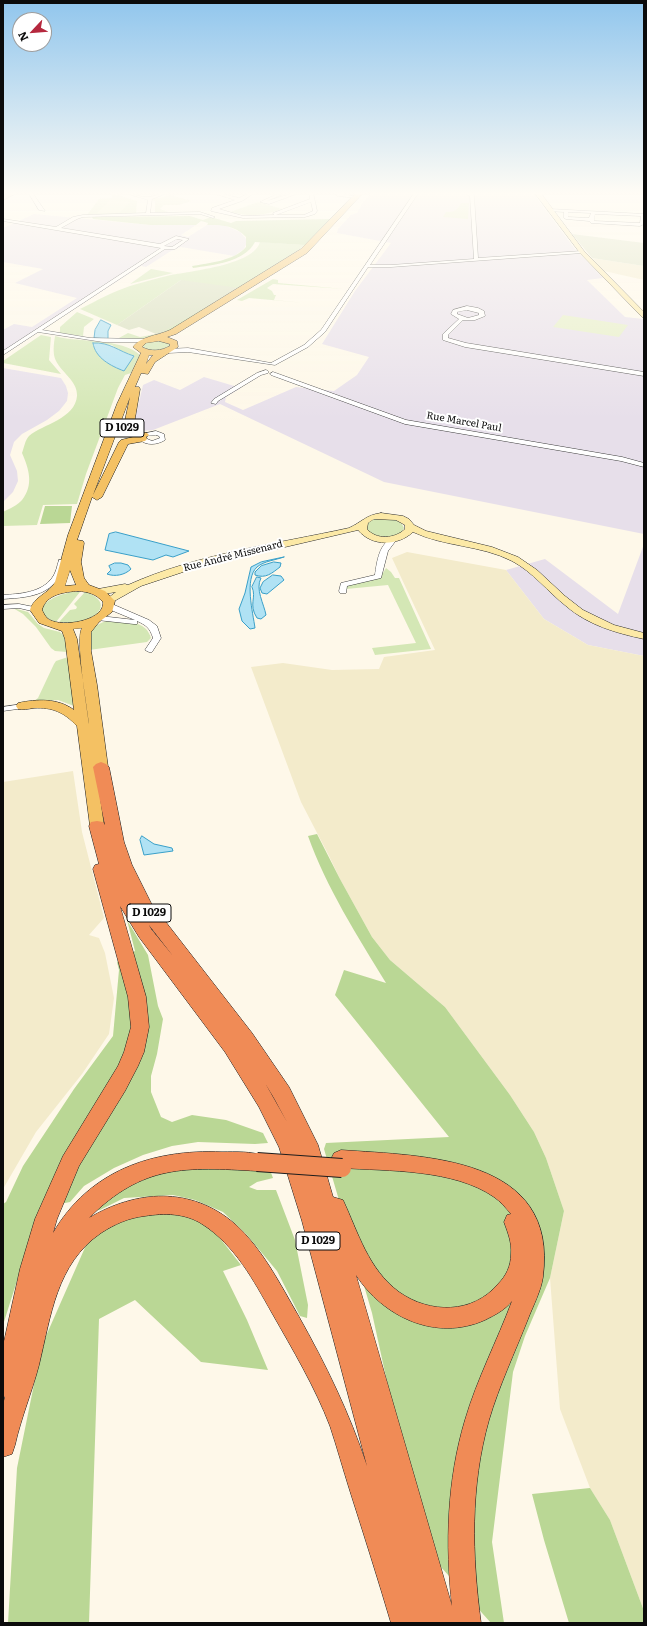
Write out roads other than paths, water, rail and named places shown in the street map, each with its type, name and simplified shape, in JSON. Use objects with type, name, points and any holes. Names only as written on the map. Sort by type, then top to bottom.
[{"type":"highway","name":"D 1029","points":[[101,767],[116,842],[124,865],[144,906],[245,1038],[282,1093],[308,1145],[443,1623]]},
{"type":"highway","name":"D 1029","points":[[97,826],[107,862],[124,900],[145,933],[232,1047],[266,1102],[289,1147],[313,1221],[422,1623]]},
{"type":"highway","points":[[4,1391],[31,1269],[46,1219],[70,1162],[128,1066],[134,1052],[140,1028],[137,997],[100,863],[97,826]]},
{"type":"highway","points":[[308,1145],[311,1148],[340,1220],[358,1257],[375,1283],[396,1302],[425,1316],[456,1318],[474,1315],[490,1307],[503,1297],[512,1286],[518,1276],[522,1264],[523,1251],[521,1238],[518,1228],[506,1208],[489,1193],[468,1183],[436,1176],[342,1164]]},
{"type":"highway","points":[[4,1391],[42,1261],[54,1236],[65,1218],[88,1194],[116,1175],[142,1163],[185,1155],[258,1158],[439,1169],[471,1175],[483,1179],[504,1191],[525,1217],[532,1237],[535,1258],[532,1278],[522,1306],[477,1420],[466,1472],[460,1527],[463,1599],[467,1623]]},
{"type":"highway","points":[[5,1437],[20,1366],[49,1264],[61,1238],[84,1207],[95,1196],[115,1183],[136,1172],[154,1166],[184,1161],[258,1158]]},
{"type":"highway","points":[[5,1437],[23,1380],[48,1286],[60,1262],[72,1244],[87,1230],[107,1218],[118,1213],[143,1206],[174,1205],[210,1217],[232,1234],[253,1259],[298,1337],[329,1396],[342,1427],[405,1623]]},
{"type":"main road","points":[[142,347],[173,332],[278,268]]},
{"type":"main road","name":"D 1029","points":[[86,588],[78,581],[76,575],[76,555],[79,542],[136,389],[152,360],[170,347],[175,337],[187,328],[284,268]]},
{"type":"main road","points":[[159,338],[170,347]]},
{"type":"main road","name":"D 1029","points":[[56,591],[61,583],[68,552],[122,405],[132,381],[144,360],[142,347]]},
{"type":"main road","points":[[142,347],[170,347]]},
{"type":"main road","points":[[97,497],[124,442],[143,437],[131,434],[128,430],[136,389]]},
{"type":"main road","points":[[69,588],[86,588],[103,594],[109,604],[106,612],[96,620],[81,625],[63,626],[44,621],[40,618],[36,610],[39,602],[45,597],[56,591],[69,588]]},
{"type":"main road","name":"D 1029","points":[[83,725],[80,656],[85,631],[96,620]]},
{"type":"main road","name":"D 1029","points":[[63,626],[69,633],[80,656],[91,685],[101,767]]},
{"type":"main road","points":[[22,706],[47,704],[60,706],[72,713],[83,725],[97,826]]},
{"type":"street","points":[[3,353],[39,331],[132,268]]},
{"type":"street","points":[[214,403],[216,400],[306,346],[321,334],[367,268]]},
{"type":"street","points":[[597,268],[644,316]]},
{"type":"street","points":[[462,319],[455,316],[454,313],[458,310],[471,309],[479,311],[483,314],[477,318],[462,319],[445,335],[445,339],[458,343],[644,374]]},
{"type":"street","points":[[39,331],[74,338],[120,342],[142,347]]},
{"type":"street","points":[[170,347],[188,350]]},
{"type":"street","points":[[170,347],[188,350]]},
{"type":"street","name":"Rue Marcel Paul","points":[[188,350],[234,357],[270,368],[286,377],[405,422],[622,459],[644,466]]},
{"type":"street","name":"Rue André Missenard","points":[[109,604],[123,591],[191,565],[222,557],[352,530],[362,525],[367,519],[372,517],[388,516],[402,519],[410,527],[440,538]]},
{"type":"street","points":[[362,525],[364,532],[371,536],[382,552]]},
{"type":"street","points":[[343,591],[344,585],[350,582],[378,576],[382,552],[390,542],[407,534],[410,527]]},
{"type":"street","name":"Rue André Missenard","points":[[328,536],[440,538]]},
{"type":"street","points":[[440,538],[479,546],[515,559],[537,573],[571,606],[589,618],[610,627],[644,636]]},
{"type":"street","points":[[3,597],[28,594],[49,584],[54,580],[68,552]]},
{"type":"street","name":"Rue André Missenard","points":[[98,592],[140,584]]},
{"type":"street","points":[[3,597],[45,597]]},
{"type":"street","points":[[109,604],[146,622],[154,628],[157,638],[149,650]]},
{"type":"street","points":[[3,607],[19,606],[36,610]]},
{"type":"street","points":[[96,620],[124,620],[135,623],[149,630],[153,635],[154,641]]},
{"type":"street","points":[[3,709],[22,706]]},
{"type":"water","points":[[101,320],[111,325],[108,331],[108,339],[94,338],[95,330]]},
{"type":"water","points":[[93,343],[109,345],[134,356],[124,371],[104,361],[97,353]]},
{"type":"water","points":[[116,532],[189,551],[173,557],[166,555],[153,560],[105,550],[109,534]]},
{"type":"water","points":[[284,557],[263,563],[253,572],[250,596],[255,628],[250,629],[242,621],[239,609],[245,593],[251,567],[261,562]]},
{"type":"water","points":[[274,562],[281,563],[280,567],[269,575],[255,575],[255,572],[261,566]]},
{"type":"water","points":[[115,563],[128,565],[131,569],[120,575],[107,574],[111,570],[109,566]]},
{"type":"water","points":[[273,575],[281,576],[284,580],[267,594],[262,593],[260,588],[263,582]]},
{"type":"water","points":[[257,577],[261,578],[259,582],[259,592],[266,615],[261,619],[257,618],[253,609],[254,595],[252,587]]},
{"type":"water","points":[[142,836],[154,844],[172,848],[173,851],[144,855],[140,840]]}]
